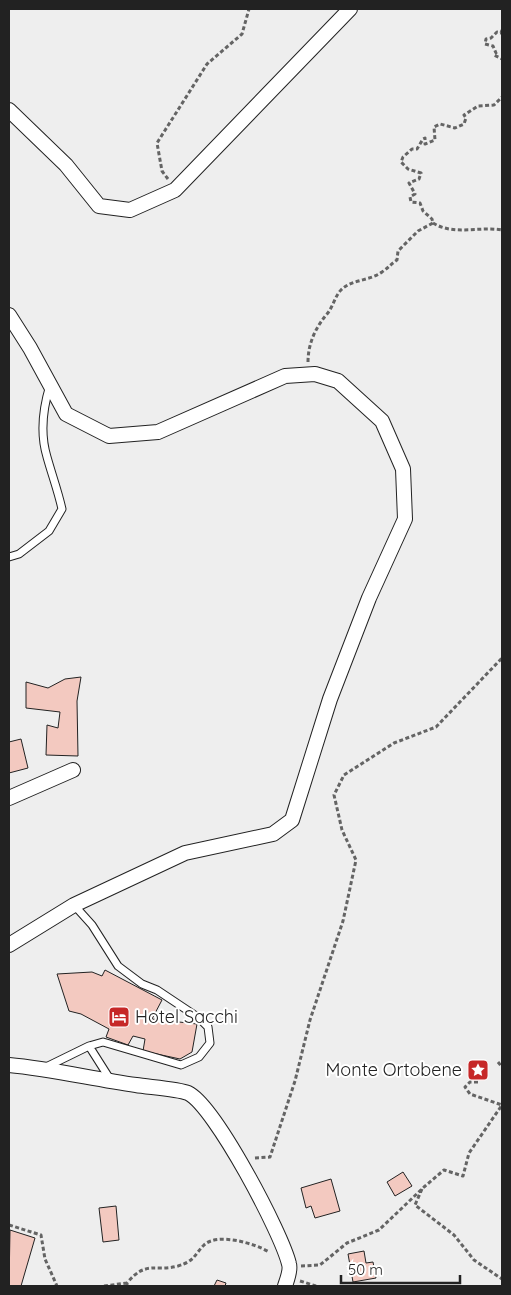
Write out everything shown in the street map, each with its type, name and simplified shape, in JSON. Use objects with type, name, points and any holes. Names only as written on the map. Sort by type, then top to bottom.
[{"type":"street","points":[[9,110],[66,164],[99,206],[130,210],[175,190],[350,9]]},
{"type":"street","points":[[9,315],[66,414],[109,436],[158,432],[285,376],[315,374],[338,380],[382,421],[403,469],[405,519],[368,598],[330,699],[292,820],[273,834],[185,853],[74,905],[9,945]]},
{"type":"street","points":[[9,798],[72,770]]},
{"type":"street","points":[[9,1065],[44,1068],[108,1081],[188,1093],[207,1110],[239,1160],[290,1266],[286,1286]]},
{"type":"lane","points":[[9,557],[19,554],[49,531],[62,509],[57,486],[46,456],[43,408],[50,385]]},
{"type":"lane","points":[[44,1068],[89,1046],[104,1042],[181,1065],[199,1057],[210,1043],[208,1027],[199,1018],[118,966],[92,925],[74,905]]},
{"type":"lane","points":[[89,1046],[108,1076],[108,1081]]},
{"type":"path","points":[[175,190],[162,171],[157,143],[207,64],[242,34],[249,9]]},
{"type":"path","points":[[502,30],[501,33],[497,32],[491,38],[486,39],[485,44],[493,46],[496,52],[494,55],[502,58]]},
{"type":"path","points":[[502,97],[494,105],[478,106],[464,115],[466,118],[464,124],[455,128],[440,124],[434,127],[435,140],[425,144],[424,138],[422,139],[417,149],[412,148],[403,156],[401,162],[408,169],[421,174],[419,179],[409,182],[415,194],[410,198],[411,202],[420,203],[423,212],[432,219],[433,223],[441,228],[470,231],[488,228],[502,230]]},
{"type":"path","points":[[309,374],[308,352],[314,332],[340,290],[352,283],[363,281],[382,272],[397,260],[398,251],[418,231],[433,223]]},
{"type":"path","points":[[239,1160],[270,1157],[295,1081],[310,1020],[343,922],[356,860],[342,830],[334,795],[344,774],[394,743],[436,727],[502,658]]},
{"type":"path","points":[[498,1062],[502,1066]]},
{"type":"path","points":[[104,1286],[127,1285],[136,1272],[177,1266],[195,1258],[205,1244],[218,1239],[258,1245],[290,1266],[320,1266],[347,1243],[380,1230],[424,1186],[444,1170],[462,1176],[469,1153],[502,1105],[470,1094],[465,1087],[470,1082],[478,1082]]},
{"type":"path","points":[[424,1186],[415,1205],[454,1235],[474,1260],[502,1279]]},
{"type":"path","points":[[9,1225],[41,1236],[45,1259],[57,1286]]},
{"type":"shaded area","name":"Monte Ortobene","points":[[9,9],[502,9],[502,1286],[9,1286]]},
{"type":"building","points":[[81,677],[77,701],[78,756],[46,755],[47,725],[58,728],[60,712],[26,708],[26,682],[48,688],[65,679]]},
{"type":"building","points":[[21,739],[28,768],[9,773],[9,742]]},
{"type":"building","name":"Hotel Sacchi","points":[[105,970],[162,1000],[152,1019],[197,1024],[192,1052],[180,1059],[143,1051],[145,1039],[133,1036],[128,1045],[106,1037],[109,1029],[81,1014],[69,1011],[57,974],[92,972],[102,976]]},
{"type":"building","points":[[403,1172],[412,1186],[395,1196],[387,1182]]},
{"type":"building","points":[[331,1179],[340,1211],[315,1218],[311,1206],[306,1208],[301,1188]]},
{"type":"building","points":[[116,1206],[119,1240],[103,1242],[99,1208]]},
{"type":"building","points":[[10,1230],[35,1238],[21,1286],[9,1286]]},
{"type":"building","points":[[364,1251],[366,1263],[373,1262],[376,1278],[353,1282],[348,1254]]},
{"type":"building","points":[[217,1280],[226,1283],[225,1286],[214,1286]]},
{"type":"place","name":"Hotel Sacchi","points":[[119,1017]]},
{"type":"place","name":"Monte Ortobene","points":[[478,1070]]}]
